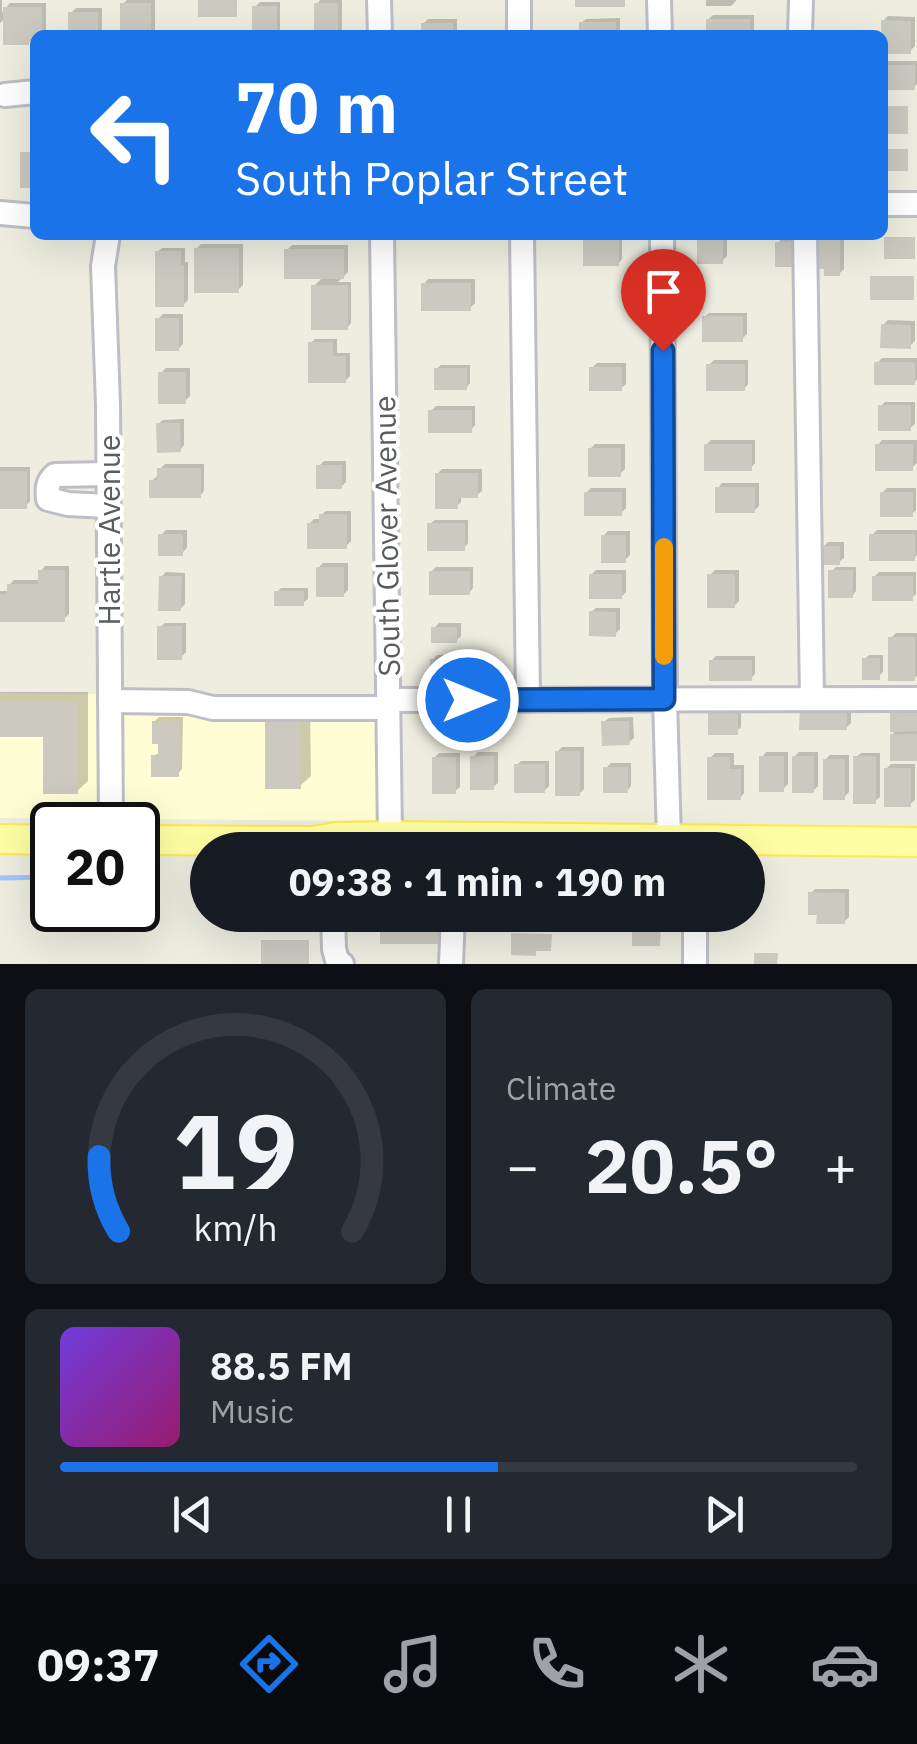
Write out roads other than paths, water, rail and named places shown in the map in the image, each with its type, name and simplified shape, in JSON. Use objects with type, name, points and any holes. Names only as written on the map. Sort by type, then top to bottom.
[{"type":"main road","points":[[0,840],[30,840]]},
{"type":"main road","points":[[160,840],[190,840]]},
{"type":"main road","points":[[765,843],[917,842]]},
{"type":"street","points":[[380,0],[380,30]]},
{"type":"street","points":[[518,0],[519,30]]},
{"type":"street","points":[[659,0],[660,30]]},
{"type":"street","points":[[800,30],[801,0]]},
{"type":"street","points":[[5,95],[30,92]]},
{"type":"street","points":[[888,204],[917,204]]},
{"type":"street","points":[[0,213],[30,216]]},
{"type":"street","name":"Hartle Avenue","points":[[107,240],[103,266],[112,802]]},
{"type":"street","name":"South Glover Avenue","points":[[382,240],[390,832]]},
{"type":"street","points":[[522,240],[528,700]]},
{"type":"street","points":[[662,240],[664,699],[684,832]]},
{"type":"street","points":[[805,240],[812,698]]},
{"type":"street","points":[[108,474],[54,475],[47,491],[48,499],[68,504],[108,506]]},
{"type":"street","points":[[110,701],[188,702],[213,708],[528,700],[917,699]]},
{"type":"street","points":[[334,932],[334,949],[342,964]]},
{"type":"street","points":[[451,964],[452,932]]},
{"type":"street","points":[[695,932],[696,964]]},
{"type":"waterway","points":[[0,878],[30,877]]}]
